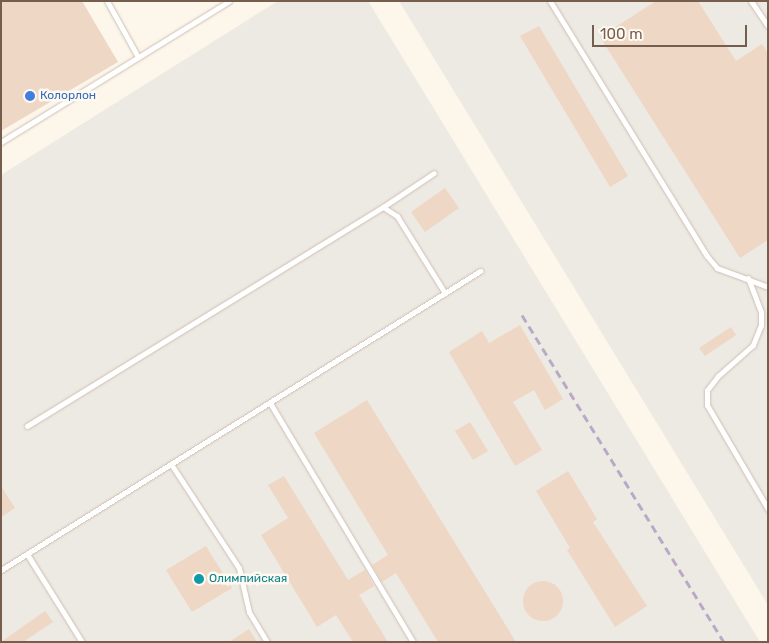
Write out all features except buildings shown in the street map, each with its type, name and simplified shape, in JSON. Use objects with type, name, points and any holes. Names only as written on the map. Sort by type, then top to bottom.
[{"type":"lane","points":[[107,1],[138,57]]},
{"type":"lane","points":[[1,142],[229,1]]},
{"type":"lane","points":[[550,1],[707,256],[717,268],[768,287]]},
{"type":"lane","points":[[751,1],[768,26]]},
{"type":"lane","points":[[27,426],[383,207],[434,173]]},
{"type":"lane","points":[[383,207],[397,216],[445,293]]},
{"type":"lane","points":[[1,570],[480,271]]},
{"type":"lane","points":[[748,278],[756,296],[761,325],[753,345],[718,376],[706,390],[707,405],[768,510]]},
{"type":"lane","points":[[270,403],[413,642]]},
{"type":"lane","points":[[171,464],[239,568],[249,612],[267,642]]},
{"type":"lane","points":[[27,554],[82,642]]},
{"type":"shaded area","points":[[278,1],[368,1],[760,642],[1,642],[1,175]]},
{"type":"shaded area","points":[[399,1],[768,1],[768,605]]},
{"type":"railway","points":[[522,315],[724,642]]},
{"type":"place","name":"Колорлон","points":[[30,96]]},
{"type":"place","name":"Олимпийская","points":[[199,579]]}]
